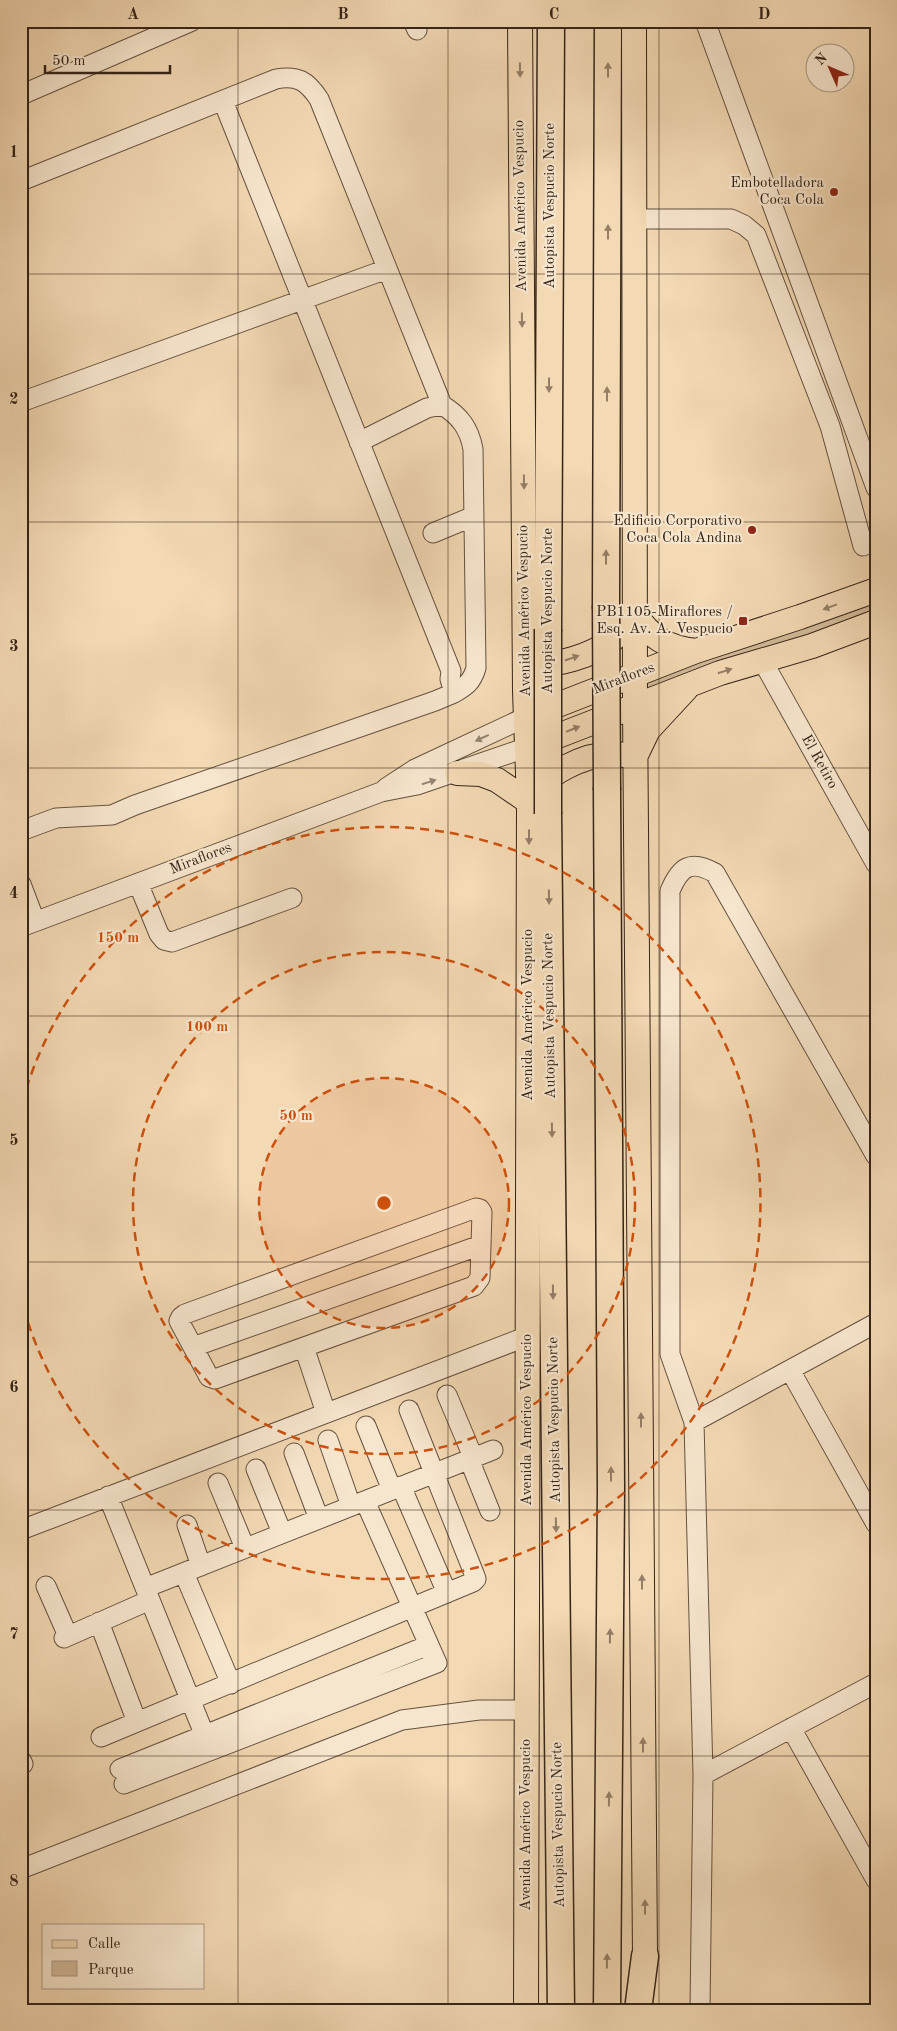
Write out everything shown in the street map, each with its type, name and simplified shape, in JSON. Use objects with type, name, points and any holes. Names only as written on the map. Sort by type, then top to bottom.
[{"type":"highway","name":"Autopista Vespucio Norte","points":[[551,21],[548,629],[538,808],[561,2010]]},
{"type":"highway","points":[[606,2010],[612,1490],[606,606],[608,21]]},
{"type":"highway","points":[[638,2010],[645,1956]]},
{"type":"main road","name":"Avenida Américo Vespucio","points":[[520,21],[526,717],[528,747],[538,808],[528,1336],[526,2010]]},
{"type":"main road","points":[[634,21],[634,675],[645,1956]]},
{"type":"main road","name":"Miraflores","points":[[526,717],[696,651],[876,590]]},
{"type":"main road","points":[[525,659],[539,664],[556,664],[598,649],[620,633],[634,612]]},
{"type":"main road","points":[[634,612],[642,624],[660,641],[680,650],[696,651]]},
{"type":"main road","name":"Miraflores","points":[[528,747],[690,684],[762,660],[812,646],[876,622]]},
{"type":"main road","points":[[635,757],[648,730],[690,684]]},
{"type":"main road","points":[[457,773],[481,774],[497,780],[538,808],[541,783],[558,771],[602,755],[618,754],[635,757]]},
{"type":"street","points":[[21,95],[192,21]]},
{"type":"street","points":[[705,21],[876,488]]},
{"type":"street","points":[[21,181],[276,79],[287,77],[305,82],[312,89],[319,99],[442,405],[454,412],[463,422],[471,437],[473,449],[476,668],[473,679],[466,686],[435,701],[135,805],[112,815],[56,818],[21,831]]},
{"type":"street","points":[[223,101],[452,672],[450,678],[454,693]]},
{"type":"street","points":[[635,219],[730,220],[744,225],[756,235],[830,426],[864,546],[876,540]]},
{"type":"street","points":[[21,402],[387,269]]},
{"type":"street","points":[[360,442],[427,408],[442,405]]},
{"type":"street","points":[[433,533],[474,516]]},
{"type":"street","name":"El Retiro","points":[[762,660],[876,864]]},
{"type":"street","name":"Miraflores","points":[[381,792],[415,769],[526,717]]},
{"type":"street","name":"Miraflores","points":[[28,924],[381,792],[417,785],[457,773],[528,747]]},
{"type":"street","points":[[700,2010],[704,1775],[694,1422],[670,1354],[670,891],[677,874],[688,867],[704,867],[715,873],[876,1156]]},
{"type":"street","points":[[138,883],[159,934],[164,940],[172,942],[292,898]]},
{"type":"street","points":[[21,884],[28,924]]},
{"type":"street","points":[[476,1208],[482,1212],[481,1245],[480,1278],[474,1286],[212,1379],[209,1377],[179,1321],[185,1314],[476,1208]]},
{"type":"street","points":[[193,1347],[481,1245]]},
{"type":"street","points":[[694,1422],[876,1322]]},
{"type":"street","points":[[21,1530],[528,1336]]},
{"type":"street","points":[[304,1347],[326,1413]]},
{"type":"street","points":[[790,1370],[876,1524]]},
{"type":"street","points":[[447,1395],[490,1511]]},
{"type":"street","points":[[101,1737],[473,1582],[475,1576],[409,1410]]},
{"type":"street","points":[[366,1426],[447,1593]]},
{"type":"street","points":[[122,1777],[208,1743],[436,1663],[412,1608],[328,1440]]},
{"type":"street","points":[[46,1586],[66,1637],[99,1622],[184,1573],[493,1450]]},
{"type":"street","points":[[294,1453],[319,1519]]},
{"type":"street","points":[[256,1468],[282,1534]]},
{"type":"street","points":[[218,1483],[245,1548]]},
{"type":"street","points":[[108,1496],[208,1743]]},
{"type":"street","points":[[187,1525],[201,1566]]},
{"type":"street","points":[[184,1573],[231,1684]]},
{"type":"street","points":[[99,1622],[137,1722]]},
{"type":"street","points":[[704,1775],[876,1682]]},
{"type":"street","points":[[21,1869],[402,1720],[479,1710],[527,1710]]},
{"type":"street","points":[[791,1728],[876,1880]]},
{"type":"street","points":[[644,2010],[645,1956]]},
{"type":"green space","points":[[876,592],[876,610],[645,696],[644,678]]},
{"type":"place","name":"Embotelladora Coca Cola","points":[[834,192]]},
{"type":"place","name":"Edificio Corporativo Coca Cola Andina","points":[[752,530]]},
{"type":"place","name":"PB1105-Miraflores / Esq. Av. A. Vespucio","points":[[743,621]]}]
